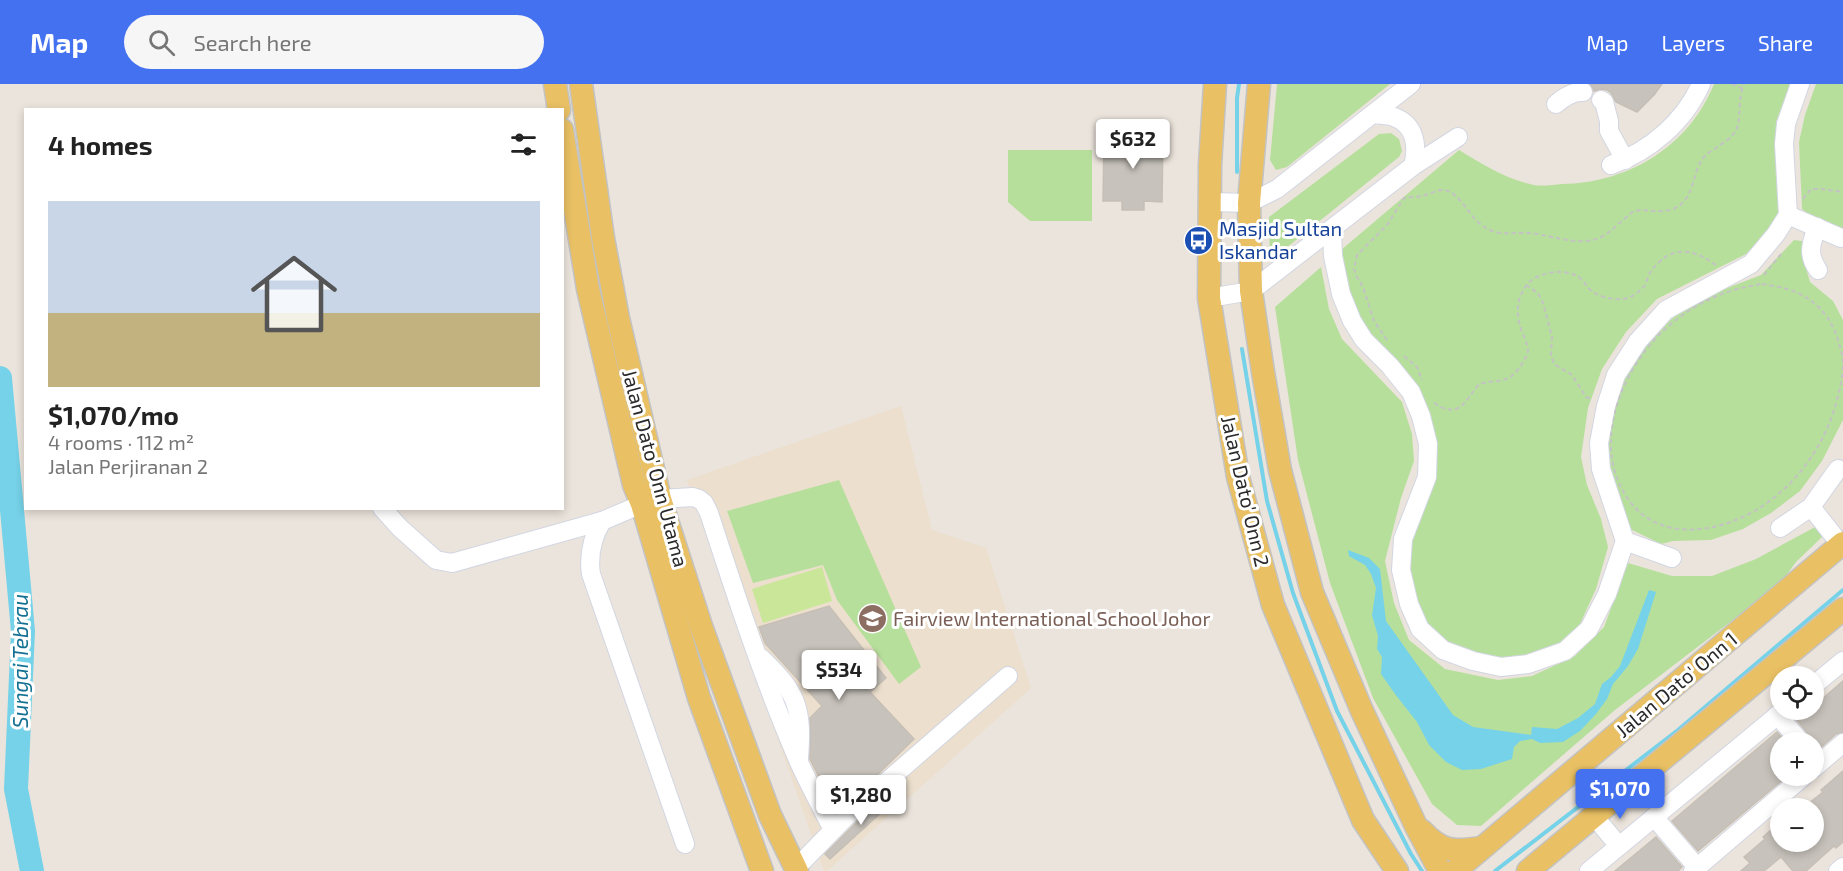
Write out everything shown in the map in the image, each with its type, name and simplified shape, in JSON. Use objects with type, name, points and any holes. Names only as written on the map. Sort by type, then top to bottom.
[{"type":"main road","points":[[555,84],[559,108]]},
{"type":"main road","name":"Jalan Dato' Onn Utama","points":[[582,84],[603,238],[651,501],[699,698],[762,871]]},
{"type":"main road","name":"Jalan Dato' Onn 2","points":[[1215,84],[1210,165],[1209,298],[1238,477],[1273,605],[1363,820],[1397,871]]},
{"type":"main road","name":"Jalan Dato' Onn 2","points":[[1259,84],[1249,202],[1251,291],[1280,470],[1312,592],[1362,711],[1416,826],[1440,871]]},
{"type":"main road","name":"Jalan Dato' Onn Utama","points":[[564,142],[588,289],[634,485],[651,501],[770,815],[797,870]]},
{"type":"main road","name":"Jalan Dato' Onn 1","points":[[1455,871],[1842,544]]},
{"type":"main road","points":[[1528,871],[1843,609]]},
{"type":"main road","points":[[746,825],[770,815]]},
{"type":"main road","points":[[1363,820],[1381,871]]},
{"type":"main road","points":[[1416,826],[1433,843],[1446,849],[1461,851],[1481,848]]},
{"type":"street","points":[[1210,202],[1249,202],[1277,189],[1411,84]]},
{"type":"street","points":[[1600,100],[1604,102],[1618,162],[1651,145],[1665,134],[1689,107],[1701,84]]},
{"type":"street","points":[[1332,230],[1333,256],[1341,294],[1352,321],[1364,340],[1390,366],[1410,392],[1421,416],[1428,444],[1427,477],[1403,539],[1401,570],[1409,604],[1420,629],[1443,650],[1473,661],[1501,667],[1528,664],[1564,651],[1589,629],[1607,594],[1625,542],[1601,469],[1599,443],[1606,406],[1616,375],[1638,341],[1666,310],[1707,287],[1732,283],[1776,234],[1788,214],[1785,134],[1786,124],[1800,84]]},
{"type":"street","points":[[1556,104],[1577,92],[1583,92]]},
{"type":"street","points":[[1375,114],[1395,117],[1406,125],[1415,139],[1416,153],[1413,166]]},
{"type":"street","points":[[1209,298],[1251,291],[1413,166],[1458,137]]},
{"type":"street","points":[[1788,214],[1841,238]]},
{"type":"street","points":[[1817,227],[1811,246],[1812,262],[1818,270]]},
{"type":"street","points":[[1780,528],[1811,507],[1838,469]]},
{"type":"street","points":[[384,510],[399,528],[436,560],[460,562],[602,521],[651,501],[699,498],[709,513],[743,619],[758,654],[788,686],[796,701],[800,723],[799,762],[832,830]]},
{"type":"street","points":[[1811,507],[1842,544]]},
{"type":"street","points":[[602,521],[592,543],[591,574],[685,844]]},
{"type":"street","points":[[1625,542],[1672,558]]},
{"type":"street","points":[[1824,676],[1843,660]]},
{"type":"street","points":[[797,870],[832,830],[1008,676]]},
{"type":"street","points":[[1589,871],[1771,720]]},
{"type":"street","points":[[1824,756],[1843,743]]},
{"type":"street","points":[[1654,817],[1695,869],[1792,786]]},
{"type":"street","points":[[1594,816],[1618,846]]},
{"type":"street","points":[[1838,871],[1843,867]]},
{"type":"path","points":[[1389,342],[1374,321],[1366,295],[1354,269],[1354,261],[1357,255],[1387,225],[1404,198],[1442,190],[1450,192],[1459,198],[1474,220],[1487,229],[1502,234],[1530,233],[1567,241],[1604,236],[1634,211],[1662,212],[1673,210],[1682,204],[1691,193],[1700,164],[1705,156],[1734,133],[1738,125],[1739,101],[1743,86],[1731,84]]},
{"type":"path","points":[[1431,399],[1435,404],[1455,410],[1464,406],[1479,384],[1507,379],[1517,371],[1527,357],[1528,350],[1517,309],[1526,285],[1537,277],[1551,273],[1569,273],[1579,277],[1593,293],[1623,299],[1631,297],[1644,286],[1649,274],[1667,254],[1679,251],[1712,262],[1732,283],[1762,284],[1794,291],[1810,299],[1833,326],[1843,362],[1842,380],[1836,404],[1822,440],[1811,458],[1784,489],[1749,514],[1727,524],[1684,530],[1652,522],[1629,502],[1621,489],[1612,466],[1611,452],[1612,424],[1616,408],[1626,382],[1643,355],[1664,330],[1697,305],[1732,283]]},
{"type":"path","points":[[1526,285],[1538,293],[1543,303],[1552,337],[1551,355],[1554,364],[1572,375],[1586,397],[1606,406]]},
{"type":"path","points":[[1401,354],[1417,367],[1424,386]]},
{"type":"shaded area","name":"Fairview International School Johor","points":[[901,406],[932,530],[986,548],[1031,688],[827,871],[824,871],[687,480]]},
{"type":"green space","points":[[1277,84],[1390,84],[1287,167],[1276,170],[1270,160]]},
{"type":"green space","points":[[1714,84],[1790,84],[1776,122],[1779,212],[1769,229],[1746,254],[1657,299],[1626,332],[1602,369],[1588,408],[1581,457],[1587,485],[1601,519],[1608,547],[1596,589],[1580,624],[1559,643],[1527,659],[1502,664],[1423,634],[1405,552],[1418,509],[1423,423],[1364,344],[1334,256],[1459,150],[1502,174],[1534,185],[1587,182],[1610,177],[1654,157],[1673,143],[1703,106]]},
{"type":"green space","points":[[1816,84],[1843,84],[1843,230],[1813,218],[1802,209],[1799,142],[1805,115]]},
{"type":"green space","points":[[1391,133],[1399,139],[1402,151],[1399,157],[1270,261],[1269,217],[1379,134]]},
{"type":"green space","points":[[1008,150],[1092,150],[1092,221],[1030,221],[1008,202]]},
{"type":"green space","points":[[1794,240],[1802,241],[1804,261],[1810,282],[1833,301],[1843,320],[1843,420],[1822,461],[1800,491],[1771,513],[1743,529],[1711,540],[1673,541],[1661,544],[1628,528],[1613,499],[1603,432],[1622,379],[1654,331],[1704,297],[1761,275]]},
{"type":"green space","points":[[1321,267],[1329,309],[1342,339],[1402,402],[1412,434],[1414,461],[1401,498],[1385,561],[1394,603],[1409,640],[1445,669],[1498,680],[1532,676],[1575,656],[1604,627],[1628,563],[1672,576],[1712,576],[1756,559],[1817,526],[1822,537],[1796,562],[1780,584],[1615,710],[1481,826],[1457,825],[1432,804],[1373,698],[1330,583],[1298,460],[1275,307]]},
{"type":"green space","points":[[839,480],[921,667],[899,684],[837,600],[823,565],[753,583],[727,511]]},
{"type":"green space","points":[[822,567],[832,601],[763,623],[752,589]]},
{"type":"water","points":[[1348,550],[1369,558],[1380,569],[1386,621],[1453,715],[1473,727],[1531,735],[1532,727],[1557,729],[1578,718],[1595,704],[1602,684],[1620,666],[1649,590],[1656,592],[1638,649],[1613,684],[1607,699],[1580,731],[1563,742],[1540,743],[1532,739],[1520,741],[1514,747],[1512,759],[1481,769],[1462,770],[1446,762],[1429,745],[1417,722],[1381,674],[1382,657],[1377,649],[1378,636],[1372,615],[1376,588],[1365,565],[1349,556]]},
{"type":"building","points":[[1590,84],[1662,84],[1637,112],[1616,102],[1607,90],[1594,91]]},
{"type":"building","points":[[1123,130],[1145,131],[1145,137],[1163,138],[1162,202],[1144,201],[1144,210],[1122,210],[1122,201],[1103,201],[1104,137],[1123,137]]},
{"type":"building","points":[[829,606],[886,678],[870,692],[914,739],[836,811],[810,759],[810,718],[822,706],[765,643],[759,627]]},
{"type":"building","points":[[1843,681],[1843,732],[1836,734],[1824,745],[1824,732],[1807,732],[1797,720],[1824,720],[1824,697]]},
{"type":"building","points":[[1770,738],[1770,786],[1775,786],[1698,851],[1672,821]]},
{"type":"building","points":[[1843,771],[1843,842],[1836,848],[1834,846],[1806,871],[1793,871],[1781,857],[1764,871],[1741,871],[1750,863],[1744,857],[1765,839],[1763,837],[1770,831],[1770,852],[1824,852],[1824,798],[1816,798],[1823,792],[1821,790]]},
{"type":"building","points":[[891,793],[896,799],[830,859],[825,854],[854,825]]},
{"type":"building","points":[[1656,837],[1682,867],[1678,871],[1615,871]]},
{"type":"waterway","points":[[1237,172],[1239,84]]},
{"type":"waterway","points":[[1242,349],[1267,501],[1293,593],[1337,711],[1422,871]]},
{"type":"waterway","name":"Sungai Tebrau","points":[[0,378],[23,631],[16,789],[32,871]]},
{"type":"waterway","points":[[1495,871],[1678,730],[1843,590]]},
{"type":"place","name":"Masjid Sultan Iskandar","points":[[1198,240]]},
{"type":"place","name":"Fairview International School Johor","points":[[872,618]]}]
